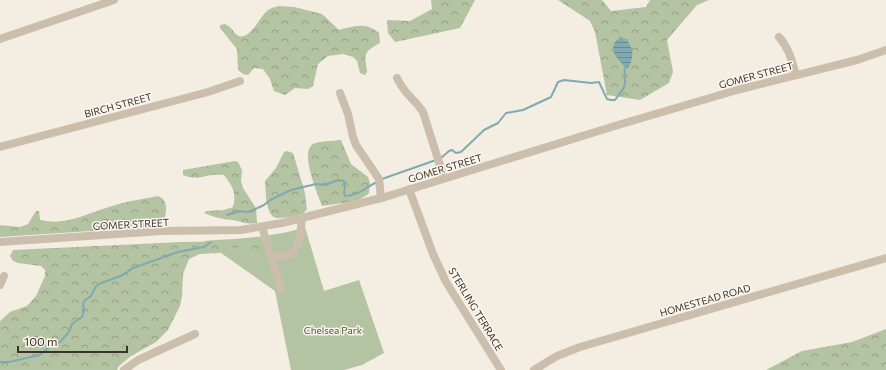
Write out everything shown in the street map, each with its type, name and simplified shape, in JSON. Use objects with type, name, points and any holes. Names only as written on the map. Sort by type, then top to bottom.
[{"type":"street","points":[[0,39],[114,0]]},
{"type":"street","points":[[779,37],[785,44],[791,56],[796,75]]},
{"type":"street","name":"GOMER STREET","points":[[0,242],[161,231],[241,230],[262,227],[381,198],[618,124],[737,90],[857,60],[886,50]]},
{"type":"street","points":[[398,78],[403,91],[418,105],[423,112],[444,178]]},
{"type":"street","name":"BIRCH STREET","points":[[0,147],[208,92],[240,81]]},
{"type":"street","points":[[340,93],[348,114],[354,141],[358,150],[379,179],[381,198]]},
{"type":"street","name":"STERLING TERRACE","points":[[409,189],[433,254],[446,282],[502,370]]},
{"type":"street","points":[[271,258],[293,254],[300,238],[302,218]]},
{"type":"street","points":[[262,227],[281,289]]},
{"type":"street","name":"HOMESTEAD ROAD","points":[[534,370],[557,356],[580,346],[886,258]]},
{"type":"street","points":[[0,285],[4,276]]},
{"type":"street","points":[[124,370],[138,360],[195,334]]},
{"type":"green space","points":[[431,0],[475,0],[460,28],[395,42],[388,33],[387,20],[410,21],[432,9]]},
{"type":"green space","points":[[558,0],[602,0],[611,11],[646,7],[650,0],[709,0],[697,5],[667,40],[673,72],[669,83],[640,100],[607,95],[595,32],[590,21]]},
{"type":"green space","points":[[279,6],[294,7],[322,14],[339,30],[355,26],[365,26],[379,33],[380,43],[370,49],[366,54],[365,58],[367,72],[365,75],[360,73],[357,61],[353,57],[343,54],[328,56],[318,64],[313,86],[308,89],[295,88],[285,95],[274,91],[270,79],[263,69],[254,68],[248,75],[243,74],[238,70],[237,49],[220,28],[220,25],[228,25],[237,35],[246,35],[254,28],[267,11],[271,8]]},
{"type":"green space","points":[[341,140],[351,164],[368,177],[370,183],[369,193],[357,201],[322,206],[311,174],[308,155],[309,148],[316,143]]},
{"type":"green space","points":[[287,151],[293,153],[305,193],[307,209],[300,215],[277,218],[270,213],[268,208],[265,181],[276,168],[284,152]]},
{"type":"green space","points":[[235,161],[238,162],[242,170],[241,181],[243,188],[256,208],[257,223],[246,223],[218,218],[204,213],[206,211],[224,210],[233,207],[234,193],[224,175],[218,174],[194,178],[183,175],[183,170]]},
{"type":"green space","points":[[158,196],[164,200],[166,207],[165,215],[163,223],[152,227],[0,237],[0,225],[20,227],[28,224],[36,211],[39,211],[40,220],[67,220],[109,207]]},
{"type":"green space","name":"Chelsea Park","points":[[305,227],[324,291],[359,280],[384,353],[362,365],[344,370],[291,370],[275,291],[204,241],[268,235],[293,231]]},
{"type":"green space","points":[[259,241],[262,245],[260,251],[255,255],[234,247],[219,253],[200,254],[189,259],[183,274],[180,306],[168,330],[156,342],[131,356],[119,366],[117,370],[0,370],[0,321],[10,312],[27,306],[36,296],[45,276],[45,270],[41,266],[13,261],[10,256],[13,250],[181,242]]},
{"type":"green space","points":[[886,329],[886,370],[766,370],[802,351],[852,342]]},
{"type":"water","points":[[621,37],[629,43],[632,49],[632,59],[628,68],[625,67],[619,60],[613,49],[616,41]]},
{"type":"waterway","points":[[441,158],[452,150],[456,153],[461,152],[484,130],[498,123],[506,113],[523,110],[551,97],[558,82],[564,80],[591,83],[599,82],[607,99],[615,100],[625,84],[625,67]]},
{"type":"waterway","points":[[382,179],[436,160]]},
{"type":"waterway","points":[[227,215],[240,211],[251,211],[291,190],[316,184],[325,185],[338,180],[344,181],[345,196],[350,196],[377,182]]},
{"type":"waterway","points":[[0,362],[9,362],[40,355],[49,347],[60,342],[69,332],[72,324],[82,317],[84,311],[84,301],[91,296],[96,286],[101,283],[123,275],[133,268],[178,252],[204,247],[211,242]]}]
